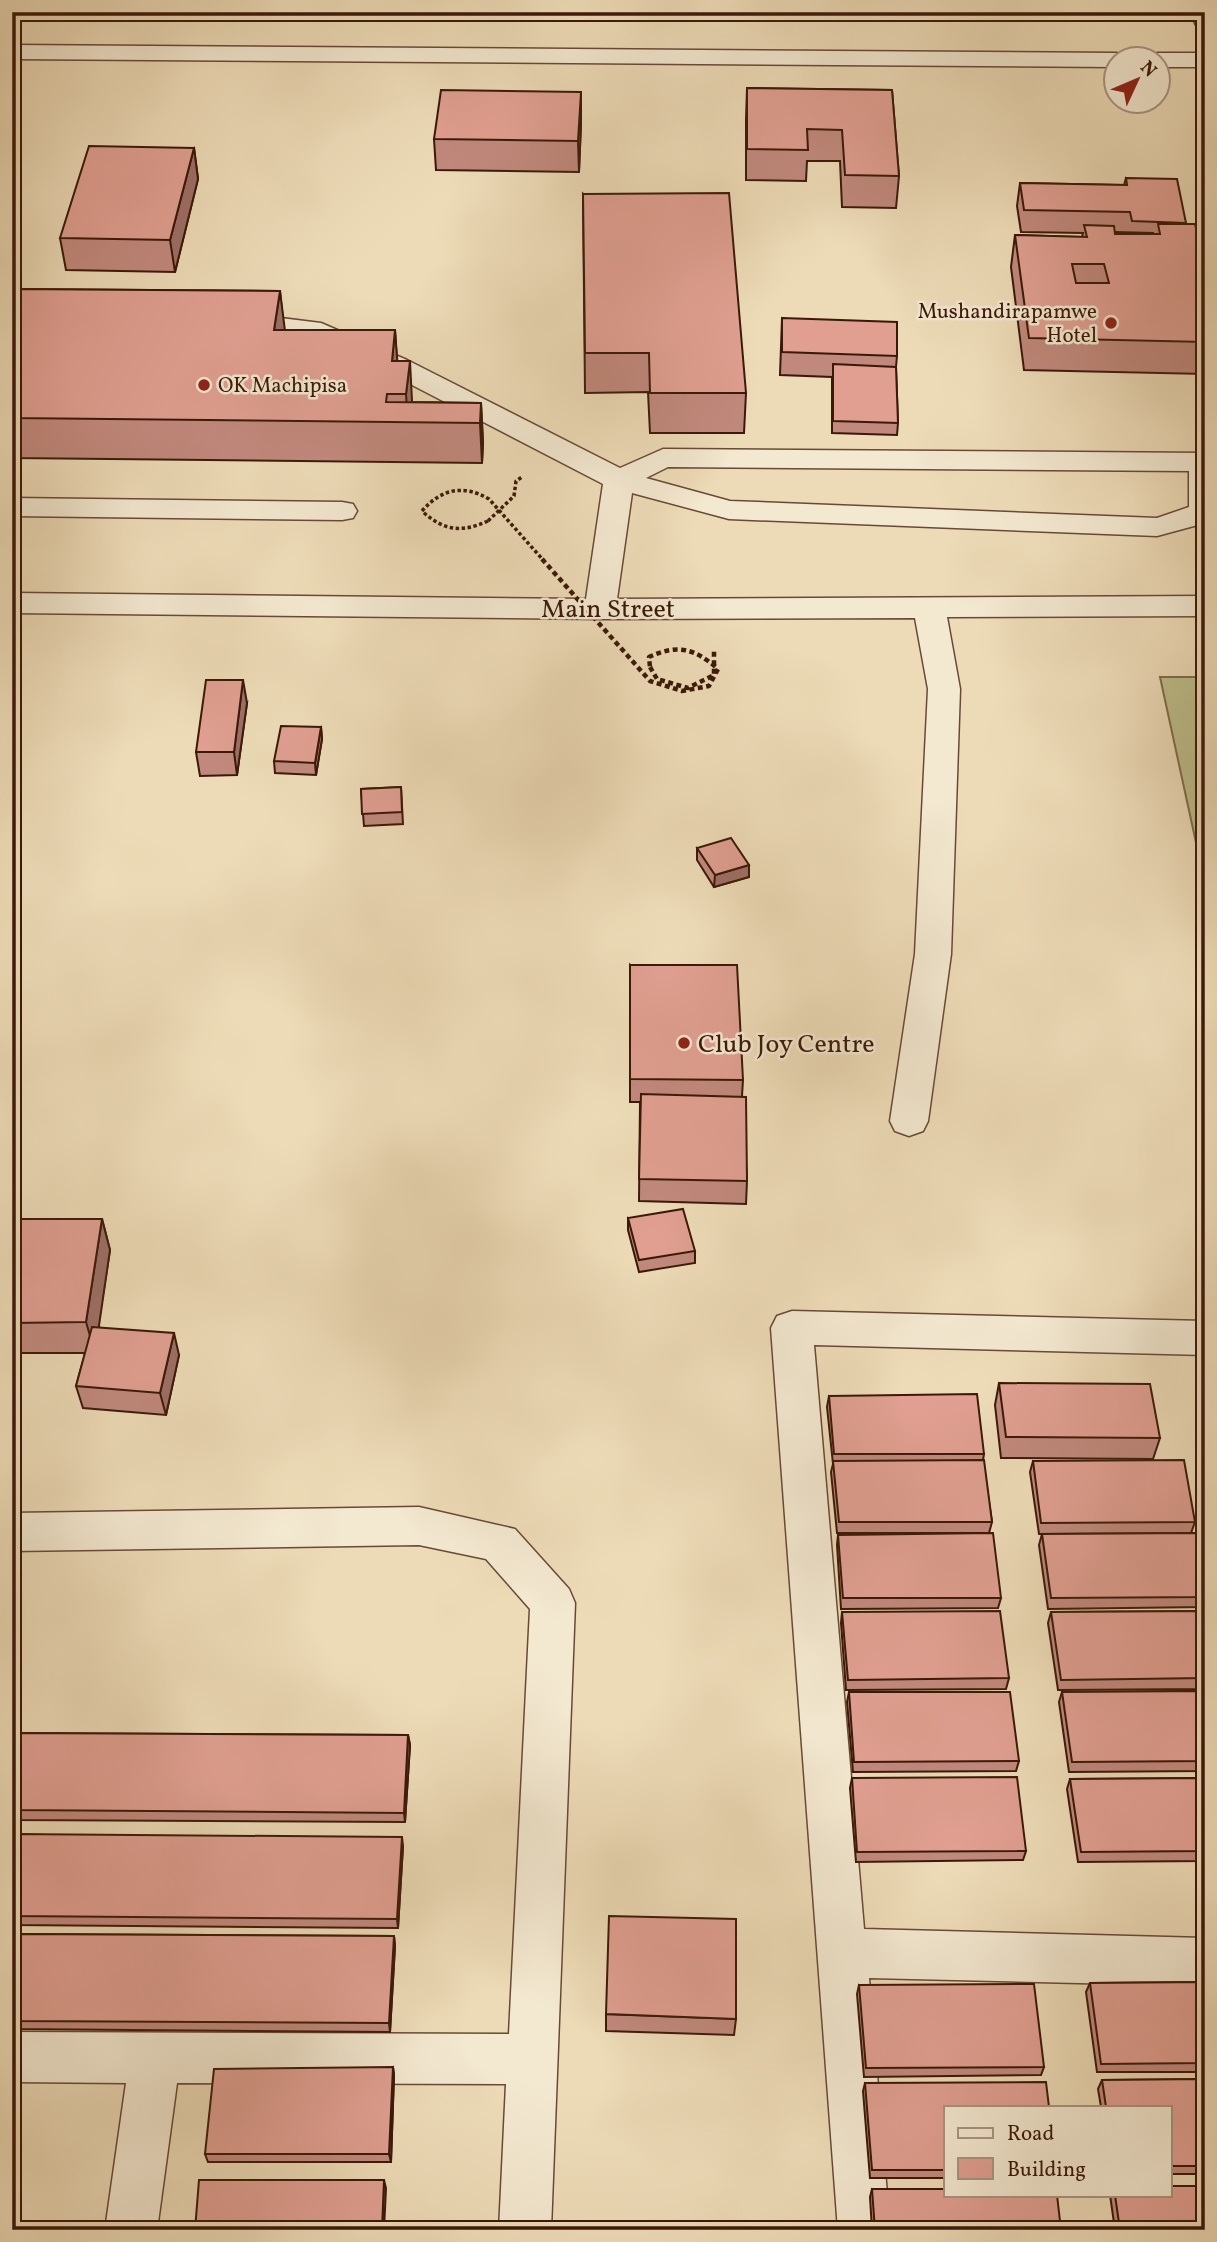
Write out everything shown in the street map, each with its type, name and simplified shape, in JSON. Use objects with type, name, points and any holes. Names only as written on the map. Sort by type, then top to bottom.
[{"type":"street","points":[[1202,12],[1205,20]]},
{"type":"street","points":[[12,52],[1102,60]]},
{"type":"street","points":[[1172,60],[1205,60]]},
{"type":"street","points":[[205,318],[311,329],[397,366],[564,449],[619,480],[729,510],[1157,527],[1192,518],[1203,511],[1205,463],[663,458],[619,480]]},
{"type":"street","points":[[600,609],[619,480]]},
{"type":"street","points":[[12,507],[342,511]]},
{"type":"street","name":"Main Street","points":[[12,603],[600,609],[1205,606]]},
{"type":"street","points":[[909,1121],[933,954],[943,703],[942,666],[929,608]]},
{"type":"street","points":[[864,2230],[792,1328],[1205,1338]]},
{"type":"street","points":[[12,1532],[419,1526],[499,1543],[553,1603],[525,2230]]},
{"type":"street","points":[[843,1953],[1205,1962]]},
{"type":"street","points":[[12,2057],[533,2059]]},
{"type":"street","points":[[131,2230],[155,2058]]},
{"type":"path","points":[[564,449],[516,481],[514,496],[488,522],[465,532],[438,527],[422,511],[433,496],[459,488],[477,490],[489,499],[650,681],[682,691],[709,686],[718,669],[697,649],[671,647],[649,657],[650,667],[657,679],[688,688],[714,675],[715,640]]},
{"type":"green space","points":[[1160,677],[1205,677],[1205,884]]},
{"type":"building","points":[[747,88],[892,90],[899,176],[845,175],[842,130],[807,129],[808,150],[747,149]]},
{"type":"building","points":[[441,90],[581,92],[578,141],[434,139]]},
{"type":"building","points":[[89,146],[194,148],[170,240],[60,238]]},
{"type":"building","points":[[1126,178],[1177,179],[1186,223],[1132,221],[1130,212],[1024,210],[1020,183],[1127,185]]},
{"type":"building","points":[[729,193],[746,393],[650,393],[649,353],[585,353],[583,194]]},
{"type":"building","name":"Mushandirapamwe Hotel","points":[[1158,224],[1195,224],[1205,268],[1205,342],[1029,338],[1015,235],[1087,237],[1084,225],[1114,226],[1115,234],[1160,234]],"holes":[[[1072,264],[1104,264],[1109,283],[1076,283]]]},
{"type":"building","points":[[1153,233],[1153,234],[1115,234]]},
{"type":"building","name":"OK Machipisa","points":[[12,289],[280,291],[274,330],[395,330],[392,361],[410,361],[406,394],[387,394],[386,402],[481,403],[480,423],[12,418]]},
{"type":"building","points":[[782,318],[897,322],[897,356],[782,352]]},
{"type":"building","points":[[833,364],[896,367],[898,423],[833,421]]},
{"type":"building","points":[[206,680],[243,680],[234,752],[196,752]]},
{"type":"building","points":[[281,726],[321,727],[315,763],[274,761]]},
{"type":"building","points":[[401,787],[402,812],[362,814],[361,789]]},
{"type":"building","points":[[731,838],[749,865],[715,875],[697,848]]},
{"type":"building","points":[[630,965],[737,965],[743,1080],[630,1079]]},
{"type":"building","points":[[641,1094],[746,1097],[747,1181],[639,1179]]},
{"type":"building","points":[[683,1209],[695,1251],[639,1260],[628,1218]]},
{"type":"building","points":[[12,1219],[102,1219],[86,1322],[12,1323]]},
{"type":"building","points":[[92,1327],[174,1333],[160,1393],[76,1386]]},
{"type":"building","points":[[999,1383],[1150,1384],[1160,1438],[1006,1437]]},
{"type":"building","points":[[977,1394],[984,1454],[834,1454],[829,1396]]},
{"type":"building","points":[[984,1460],[992,1522],[839,1522],[833,1461]]},
{"type":"building","points":[[1184,1460],[1195,1522],[1041,1523],[1033,1461]]},
{"type":"building","points":[[993,1533],[1001,1598],[843,1598],[838,1535]]},
{"type":"building","points":[[1197,1533],[1205,1579],[1205,1597],[1051,1598],[1042,1534]]},
{"type":"building","points":[[1000,1611],[1009,1678],[848,1680],[842,1612]]},
{"type":"building","points":[[1205,1611],[1205,1678],[1061,1680],[1051,1612]]},
{"type":"building","points":[[1205,1691],[1205,1761],[1072,1762],[1062,1692]]},
{"type":"building","points":[[849,1692],[1010,1692],[1019,1761],[854,1762]]},
{"type":"building","points":[[12,1733],[408,1735],[404,1813],[12,1810]]},
{"type":"building","points":[[1017,1777],[1026,1851],[857,1852],[852,1778]]},
{"type":"building","points":[[1205,1778],[1205,1851],[1081,1852],[1070,1779]]},
{"type":"building","points":[[12,1834],[402,1837],[397,1919],[12,1916]]},
{"type":"building","points":[[609,1916],[736,1919],[736,2019],[606,2014]]},
{"type":"building","points":[[12,1934],[394,1936],[389,2023],[12,2021]]},
{"type":"building","points":[[1205,1982],[1205,2063],[1101,2064],[1090,1983]]},
{"type":"building","points":[[1034,1984],[1044,2067],[866,2068],[859,1985]]},
{"type":"building","points":[[393,2067],[389,2154],[205,2154],[214,2069]]},
{"type":"building","points":[[1205,2079],[1205,2166],[1172,2166],[1172,2106],[1106,2106],[1102,2080]]},
{"type":"building","points":[[1046,2082],[1049,2106],[944,2106],[944,2170],[872,2170],[865,2083]]},
{"type":"building","points":[[199,2180],[384,2180],[382,2230],[195,2230]]},
{"type":"building","points":[[1172,2186],[1205,2186],[1205,2230],[1120,2230],[1115,2196],[1172,2196]]},
{"type":"building","points":[[872,2189],[944,2189],[944,2196],[1057,2196],[1061,2230],[875,2230]]},
{"type":"place","name":"Mushandirapamwe Hotel","points":[[1111,323]]},
{"type":"place","name":"OK Machipisa","points":[[204,385]]},
{"type":"place","name":"Club Joy Centre","points":[[684,1043]]}]
